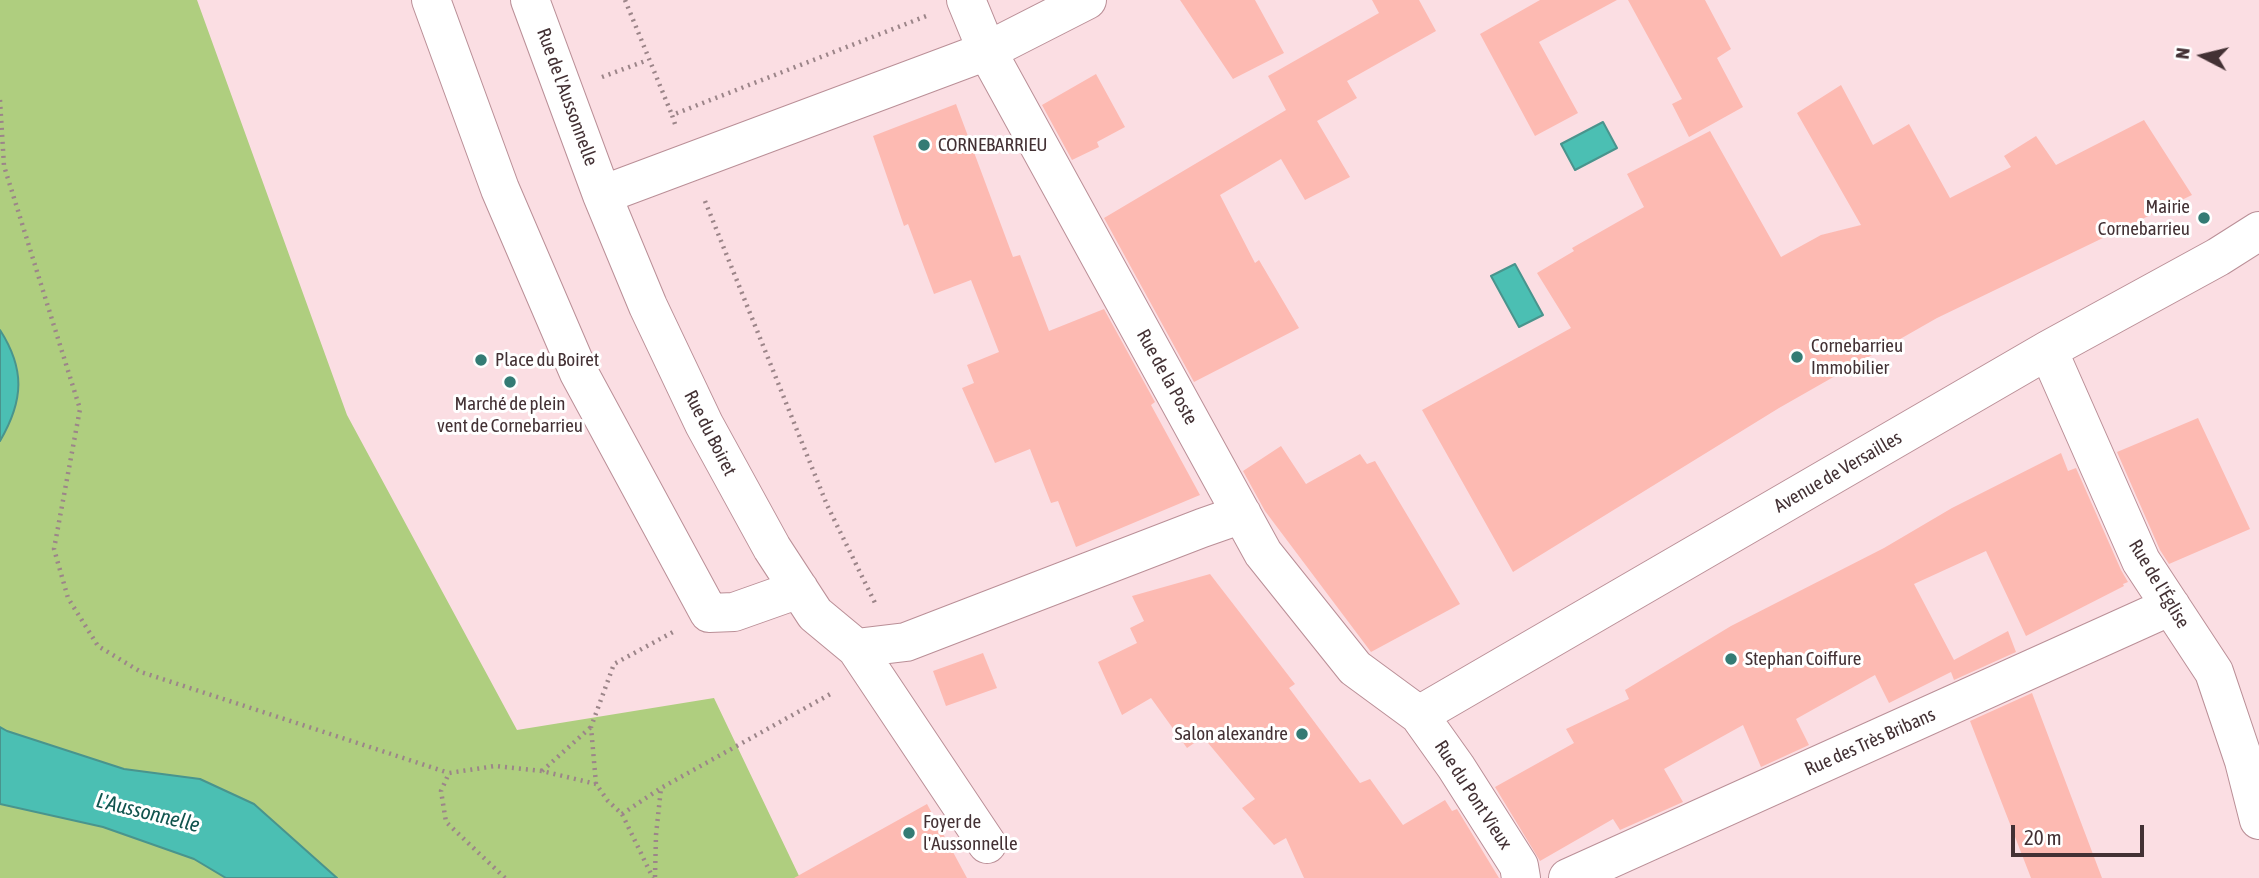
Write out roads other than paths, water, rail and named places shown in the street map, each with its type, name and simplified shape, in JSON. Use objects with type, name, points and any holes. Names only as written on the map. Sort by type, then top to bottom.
[{"type":"street","points":[[431,0],[500,189],[579,373],[709,613],[734,612],[799,589]]},
{"type":"street","name":"Rue de l'Aussonnelle","points":[[530,0],[602,195]]},
{"type":"street","name":"Rue de la Poste","points":[[966,0],[987,51],[1263,553],[1355,668],[1419,715]]},
{"type":"street","points":[[602,195],[987,51],[1087,0]]},
{"type":"street","name":"Rue du Boiret","points":[[602,195],[648,306],[704,424],[772,548],[815,614],[856,648],[987,844]]},
{"type":"street","name":"Avenue de Versailles","points":[[1419,715],[2259,231]]},
{"type":"street","name":"Rue de l'Église","points":[[2049,350],[2141,561],[2214,672],[2244,761],[2259,820]]},
{"type":"street","points":[[856,648],[906,642],[1242,514]]},
{"type":"street","name":"Rue des Très Bribans","points":[[1568,878],[2171,606]]},
{"type":"street","name":"Rue du Pont Vieux","points":[[1419,715],[1457,767],[1519,866],[1521,878]]},
{"type":"water","points":[[1603,122],[1617,148],[1575,170],[1561,144]]},
{"type":"water","points":[[1515,264],[1543,315],[1519,327],[1491,276]]},
{"type":"water","points":[[0,330],[14,358],[18,385],[14,412],[0,441]]},
{"type":"water","name":"L'Aussonnelle","points":[[0,727],[124,769],[200,779],[254,804],[337,878],[226,878],[194,859],[103,827],[0,804]]},
{"type":"place","name":"CORNEBARRIEU","points":[[924,145]]},
{"type":"place","name":"Mairie Cornebarrieu","points":[[2204,218]]},
{"type":"place","name":"Cornebarrieu Immobilier","points":[[1797,357]]},
{"type":"place","name":"Place du Boiret","points":[[481,360]]},
{"type":"place","name":"Marché de plein vent de Cornebarrieu","points":[[510,382]]},
{"type":"place","name":"Stephan Coiffure","points":[[1731,659]]},
{"type":"place","name":"Salon alexandre","points":[[1302,734]]},
{"type":"place","name":"Foyer de l'Aussonnelle","points":[[909,833]]}]
